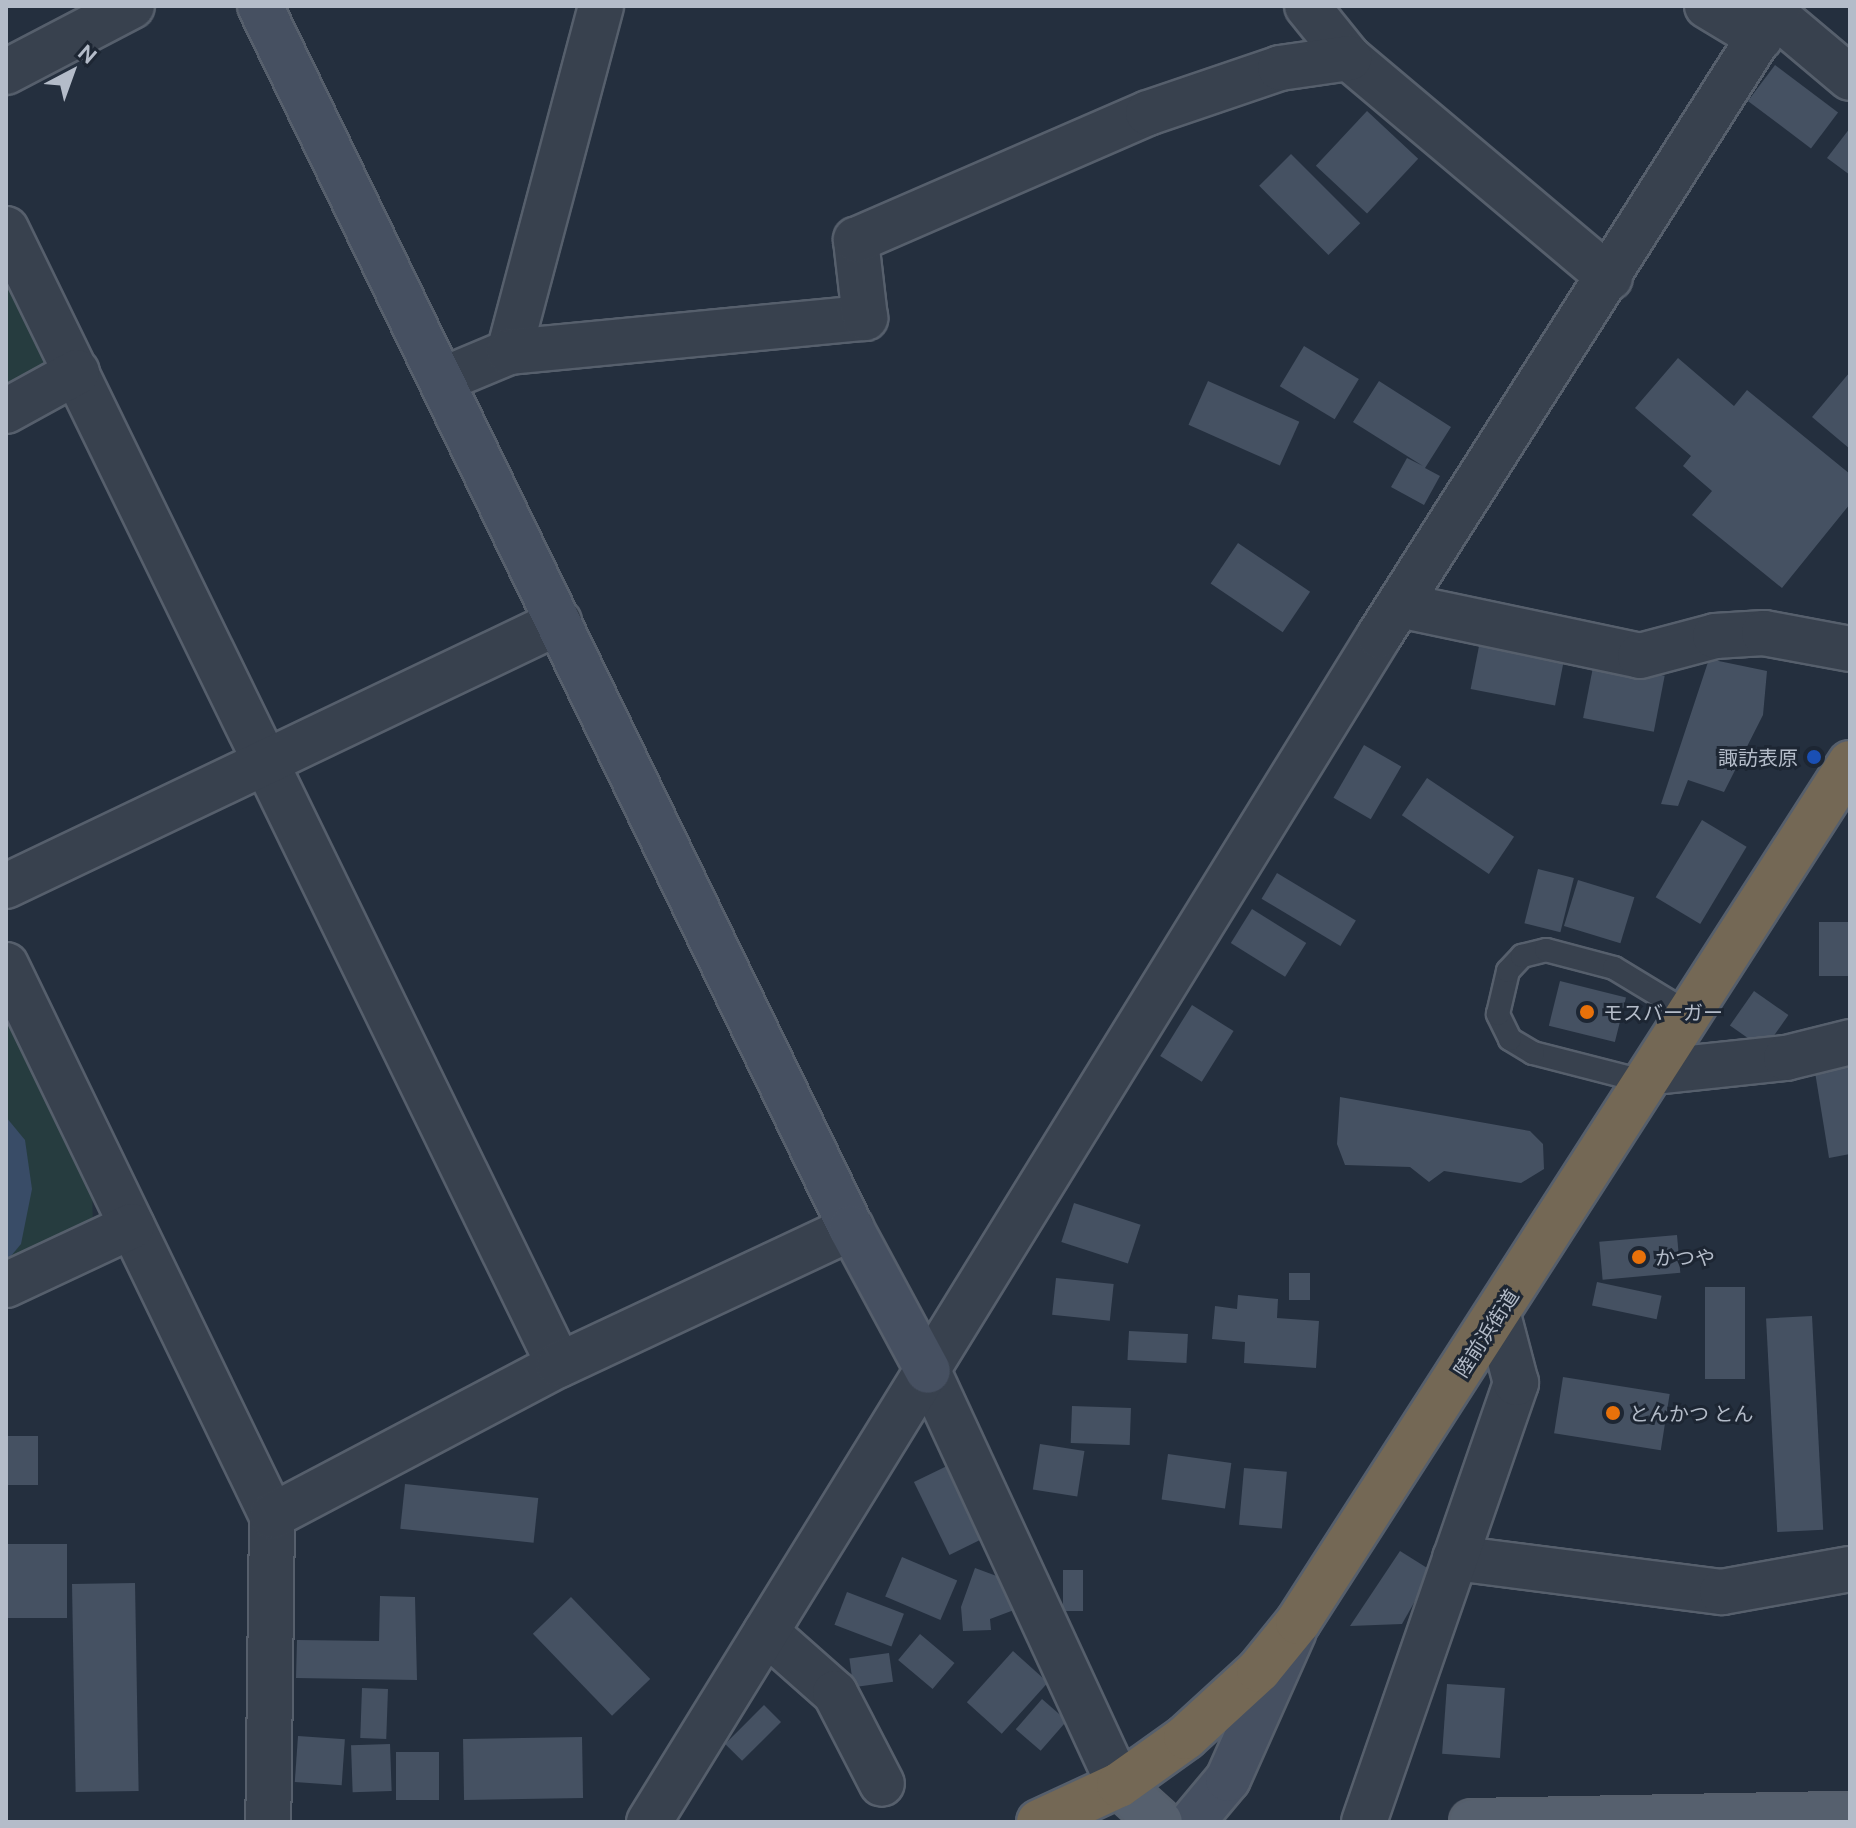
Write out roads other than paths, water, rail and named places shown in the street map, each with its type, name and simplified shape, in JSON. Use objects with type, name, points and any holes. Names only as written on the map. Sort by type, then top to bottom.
[{"type":"highway","name":"陸前浜街道","points":[[1039,1822],[1119,1785],[1211,1717],[1298,1622],[1850,763]]},
{"type":"main road","points":[[1119,1785],[1160,1822]]},
{"type":"main road","points":[[1472,1822],[1850,1815]]},
{"type":"street","points":[[6,72],[132,6]]},
{"type":"street","points":[[260,6],[851,1228],[928,1371],[1119,1785]]},
{"type":"street","points":[[509,352],[601,6]]},
{"type":"street","points":[[1307,6],[1349,58],[1610,278]]},
{"type":"street","points":[[1707,6],[1771,19],[1850,78]]},
{"type":"street","points":[[649,1822],[1399,605],[1610,278],[1771,19]]},
{"type":"street","points":[[442,380],[509,352],[865,318],[856,240],[1148,113],[1280,68],[1349,58]]},
{"type":"street","points":[[6,229],[77,372],[262,766],[559,1365]]},
{"type":"street","points":[[6,411],[77,372]]},
{"type":"street","points":[[1399,605],[1640,656],[1715,636],[1764,633],[1850,649]]},
{"type":"street","points":[[6,886],[559,622]]},
{"type":"street","points":[[6,965],[272,1516],[268,1822]]},
{"type":"street","points":[[1649,1077],[1786,1058],[1850,1042]]},
{"type":"street","points":[[6,1285],[132,1226]]},
{"type":"street","points":[[272,1516],[559,1365],[851,1228]]},
{"type":"street","points":[[1364,1822],[1516,1383],[1498,1315]]},
{"type":"street","points":[[1455,1558],[1722,1592],[1850,1569]]},
{"type":"street","points":[[1192,1822],[1228,1779],[1298,1622]]},
{"type":"street","points":[[766,1632],[835,1693],[882,1784]]},
{"type":"lane","points":[[1649,1077],[1533,1053],[1510,1039],[1498,1014],[1508,971],[1522,956],[1546,950],[1614,968],[1690,1014]]},
{"type":"water","points":[[6,1117],[25,1140],[32,1189],[21,1244],[6,1262]]},
{"type":"place","name":"諏訪表原","points":[[1814,757]]},
{"type":"place","name":"モスバーガー","points":[[1587,1012]]},
{"type":"place","name":"かつや","points":[[1639,1257]]},
{"type":"place","name":"とんかつ とん","points":[[1613,1413]]}]
